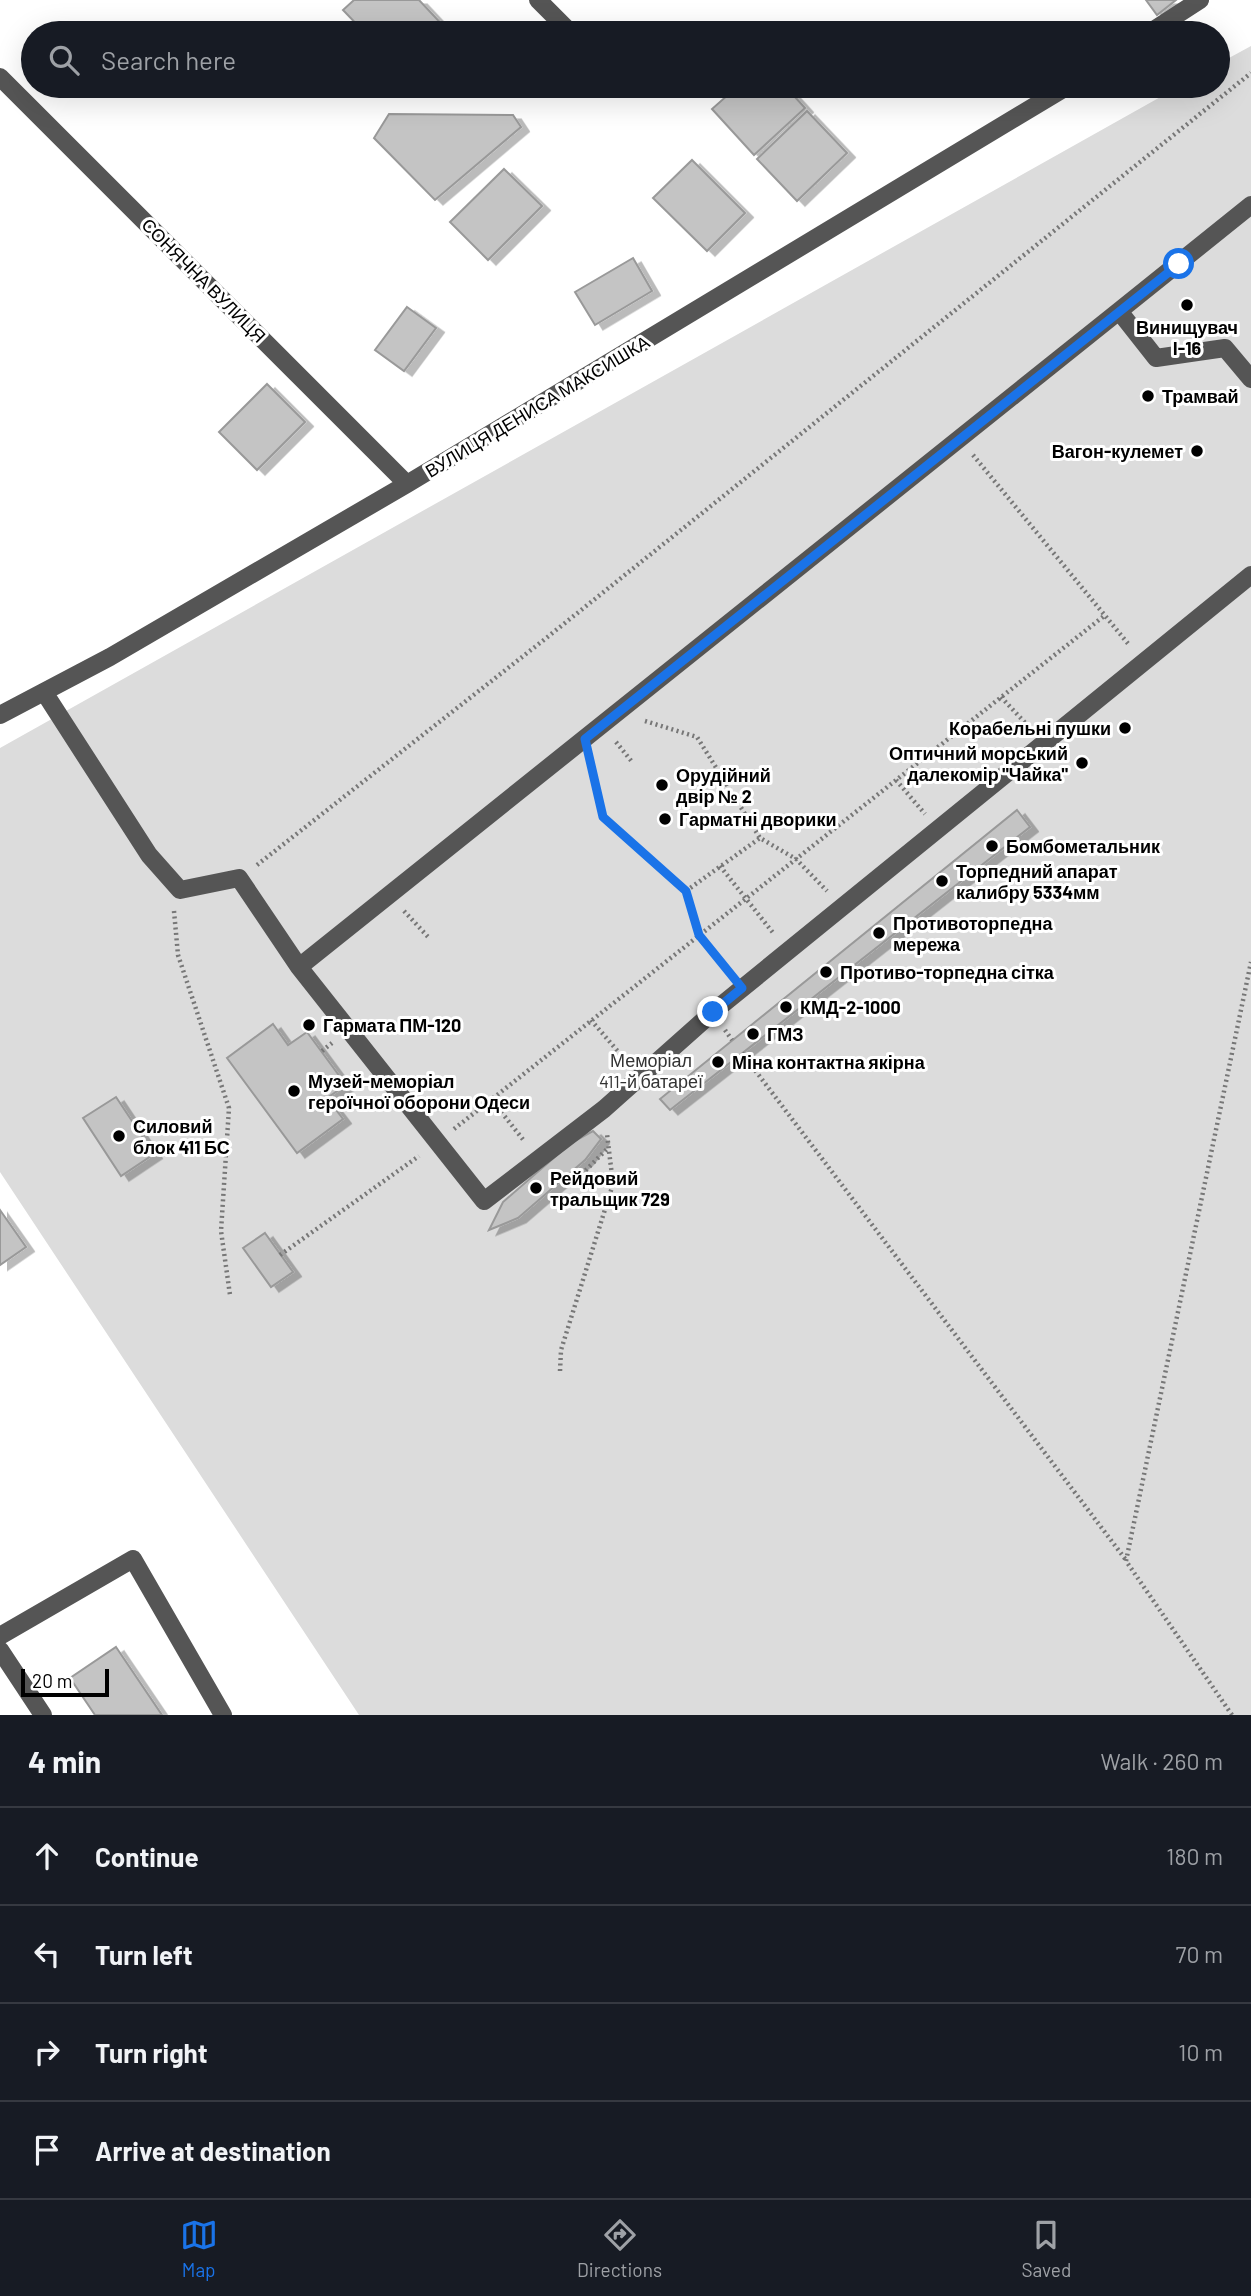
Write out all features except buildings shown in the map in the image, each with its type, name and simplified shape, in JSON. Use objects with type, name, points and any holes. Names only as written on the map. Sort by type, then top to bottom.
[{"type":"street","points":[[538,0],[559,21]]},
{"type":"street","points":[[1168,21],[1200,0]]},
{"type":"street","name":"СОНЯЧНА ВУЛИЦЯ","points":[[0,77],[407,484]]},
{"type":"street","name":"ВУЛИЦЯ ДЕНИСА МАКСИШКА","points":[[0,715],[110,657],[407,484],[1048,98]]},
{"type":"street","points":[[299,967],[1251,205]]},
{"type":"street","points":[[1119,311],[1156,358],[1225,348],[1251,379]]},
{"type":"street","points":[[44,692],[149,855],[180,890],[239,878],[299,967],[484,1201],[604,1109],[742,988],[1251,575]]},
{"type":"street","points":[[0,1636],[133,1559],[223,1715]]},
{"type":"street","points":[[0,1650],[43,1715]]},
{"type":"path","points":[[1230,90],[1251,73]]},
{"type":"path","points":[[239,878],[545,639],[1220,98]]},
{"type":"path","points":[[960,438],[1144,663]]},
{"type":"path","points":[[280,1255],[438,1142],[1104,616]]},
{"type":"path","points":[[1001,697],[1044,743]]},
{"type":"path","points":[[618,712],[697,737],[760,838],[796,859],[843,907]]},
{"type":"path","points":[[585,739],[603,817],[686,891],[699,935],[742,988]]},
{"type":"path","points":[[896,780],[938,829]]},
{"type":"path","points":[[686,891],[760,838]]},
{"type":"path","points":[[720,866],[788,951]]},
{"type":"path","points":[[180,890],[174,911],[178,955],[229,1108],[221,1231],[230,1295]]},
{"type":"path","points":[[390,894],[430,939]]},
{"type":"path","points":[[1126,1561],[1251,962]]},
{"type":"path","points":[[591,1020],[639,1077]]},
{"type":"path","points":[[742,1053],[1126,1561],[1232,1715]]},
{"type":"path","points":[[491,1099],[538,1159]]},
{"type":"path","points":[[560,1371],[561,1350],[613,1184],[604,1109]]},
{"type":"path","points":[[570,1174],[576,1180],[608,1147]]},
{"type":"green space","name":"Меморіал 411-й батареї","points":[[1251,46],[1251,1715],[359,1715],[0,1172],[0,748],[1159,98],[1230,98],[1230,57]]},
{"type":"place","name":"Винищувач І-16","points":[[1187,305]]},
{"type":"place","name":"Трамвай","points":[[1148,396]]},
{"type":"place","name":"Вагон-кулемет","points":[[1197,451]]},
{"type":"place","name":"Корабельні пушки","points":[[1125,728]]},
{"type":"place","name":"Оптичний морський далекомір \"Чайка\"","points":[[1082,763]]},
{"type":"place","name":"Орудійний двір № 2","points":[[662,785]]},
{"type":"place","name":"Гарматні дворики","points":[[665,819]]},
{"type":"place","name":"Бомбометальник","points":[[992,846]]},
{"type":"place","name":"Торпедний апарат калибру 5334мм","points":[[942,881]]},
{"type":"place","name":"Противоторпедна мережа","points":[[879,933]]},
{"type":"place","name":"Противо-торпедна сітка","points":[[826,972]]},
{"type":"place","name":"КМД-2-1000","points":[[786,1007]]},
{"type":"place","name":"Гармата ПМ-120","points":[[309,1025]]},
{"type":"place","name":"ГМЗ","points":[[753,1034]]},
{"type":"place","name":"Міна контактна якірна","points":[[718,1062]]},
{"type":"place","name":"Музей-меморіал героїчної оборони Одеси","points":[[294,1091]]},
{"type":"place","name":"Силовий блок 411 БС","points":[[119,1136]]},
{"type":"place","name":"Рейдовий тральщик 729","points":[[536,1188]]},
{"type":"route","points":[[713,1012],[742,988],[699,935],[686,891],[603,817],[585,739],[1179,264]]}]
